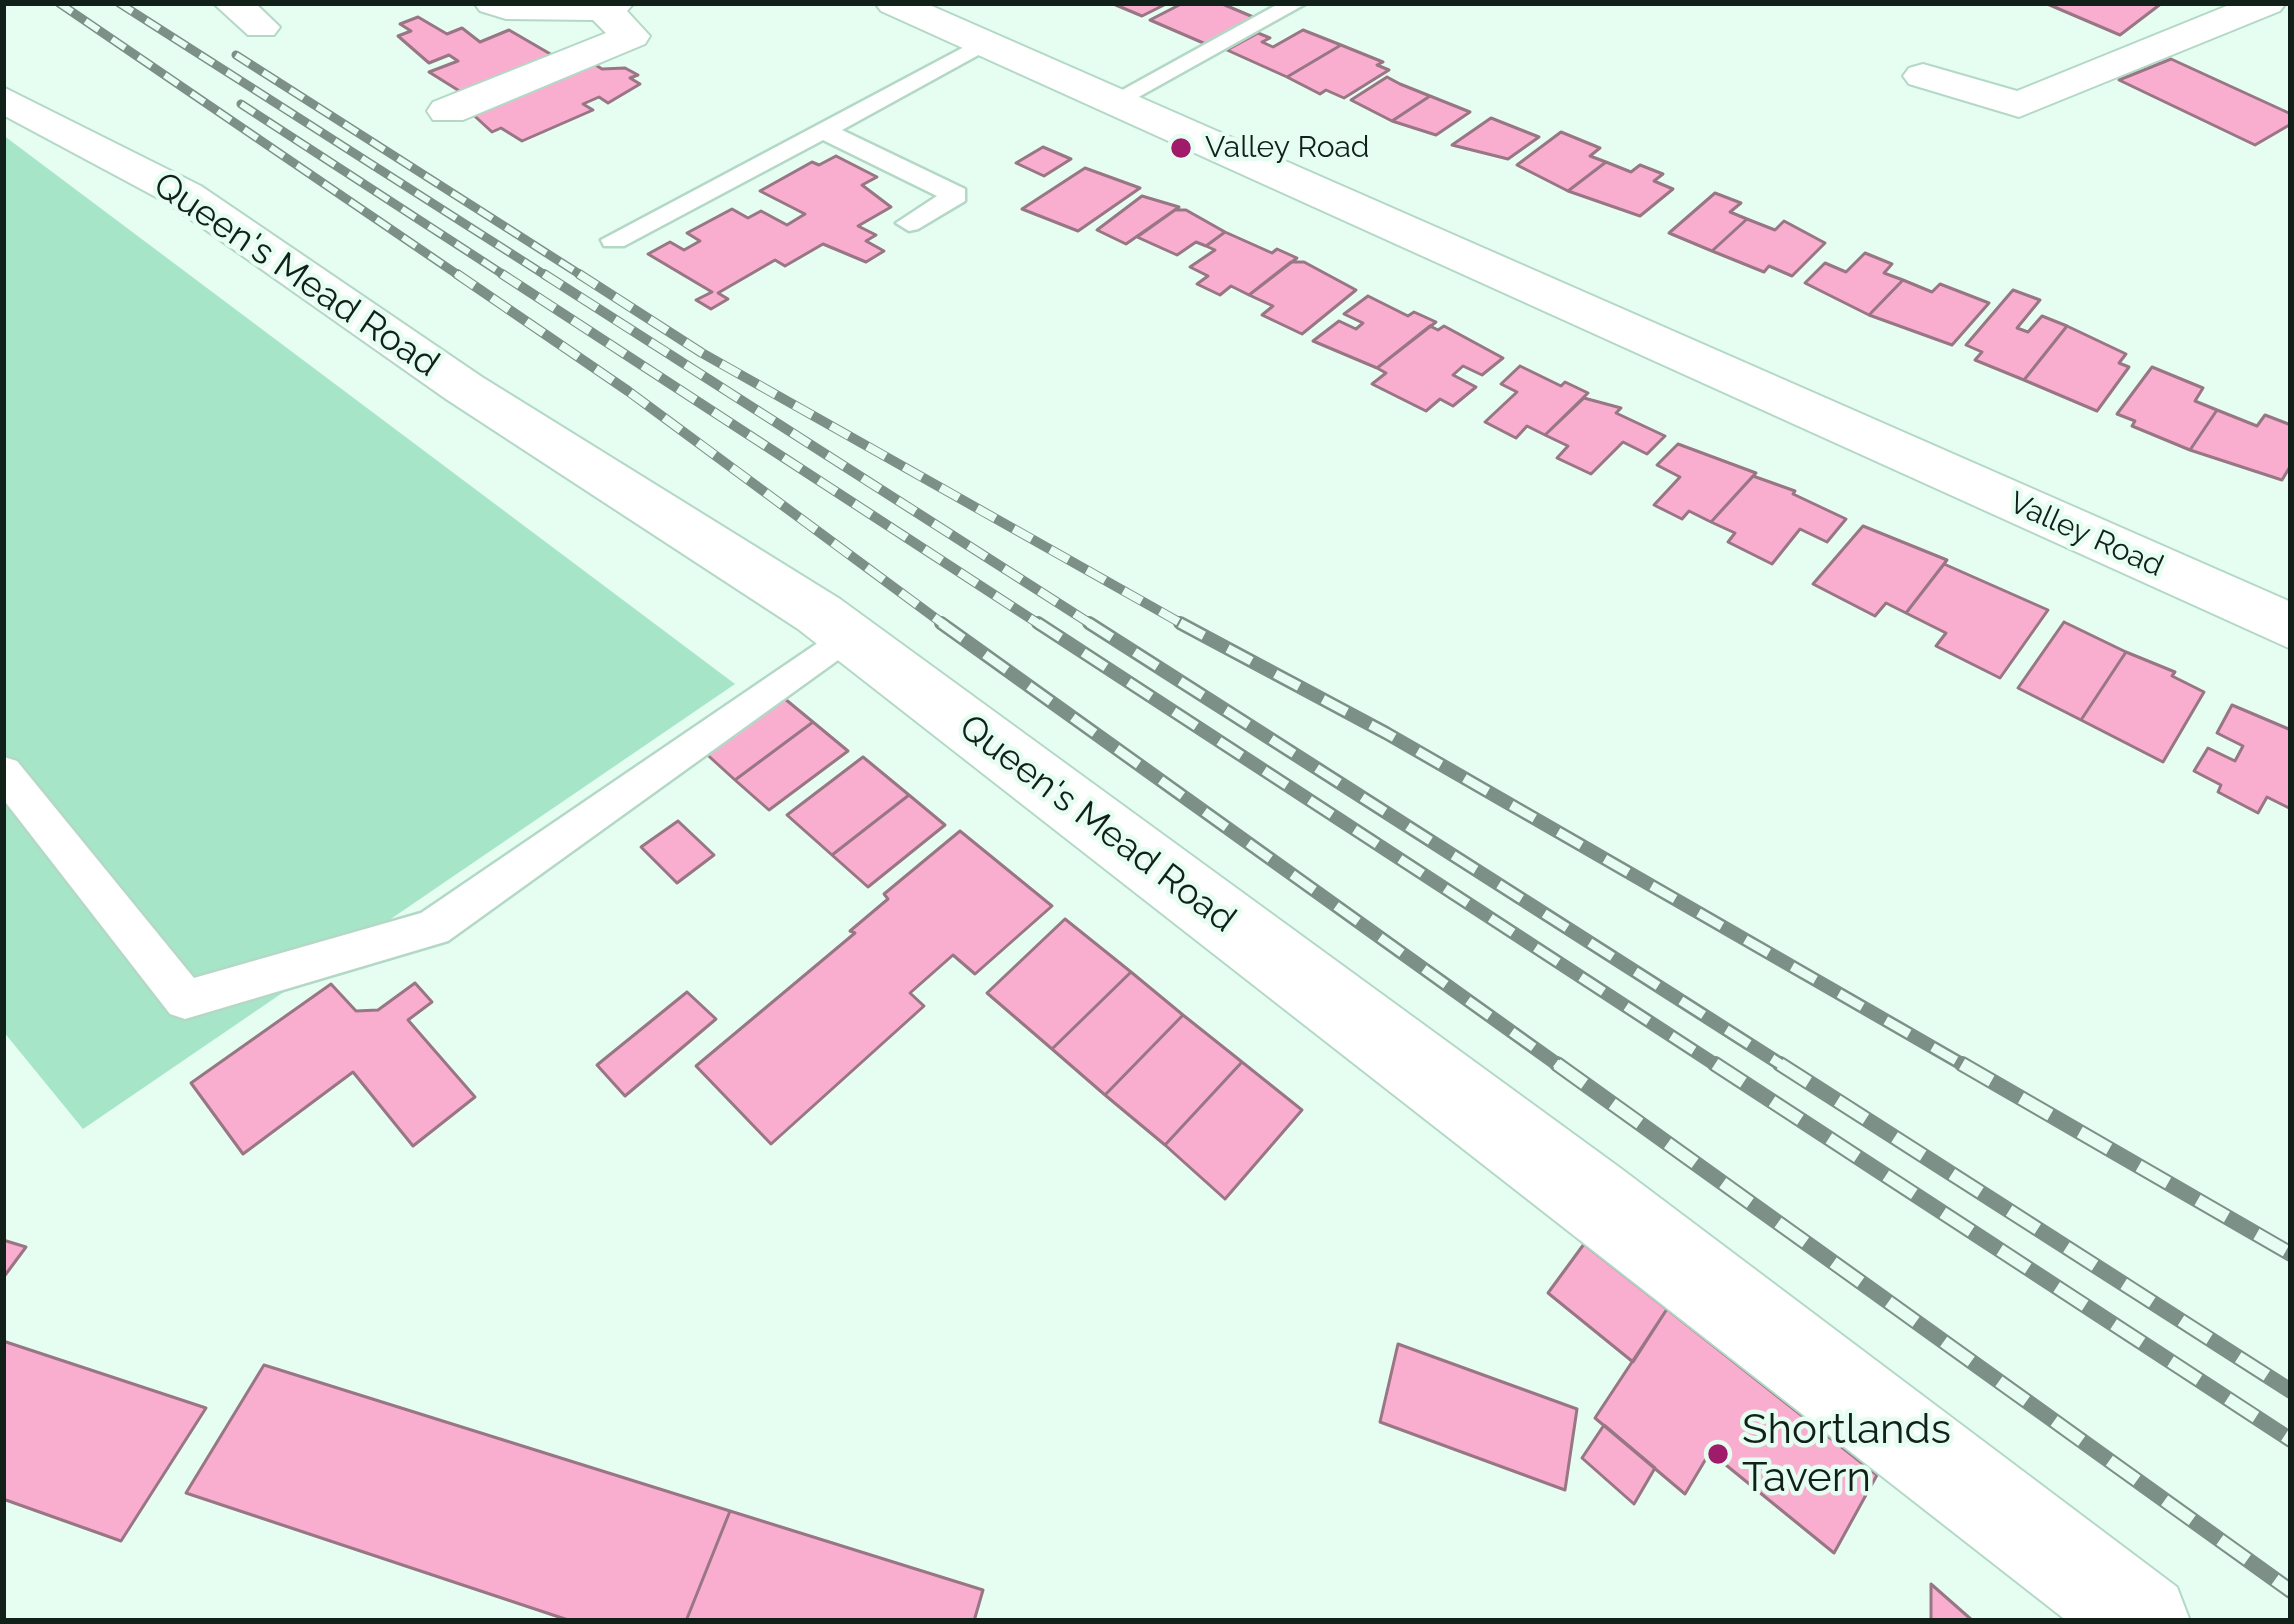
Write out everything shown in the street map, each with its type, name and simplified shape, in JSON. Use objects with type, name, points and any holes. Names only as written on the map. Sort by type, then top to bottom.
[{"type":"street","points":[[448,111],[631,36],[609,6],[506,8],[493,3]]},
{"type":"street","name":"Valley Road","points":[[894,3],[991,42],[2291,627]]},
{"type":"street","points":[[1923,76],[2019,105],[2267,3]]},
{"type":"street","name":"Queen's Mead Road","points":[[3,99],[185,196],[464,388],[848,636],[1592,1195],[2143,1621]]},
{"type":"lane","points":[[1118,100],[1296,3]]},
{"type":"lane","points":[[614,240],[991,42]]},
{"type":"lane","points":[[822,130],[956,195],[909,223]]},
{"type":"lane","points":[[4,772],[185,1000],[433,928],[848,636]]},
{"type":"green space","points":[[3,135],[735,684],[83,1129],[3,1031]]},
{"type":"building","points":[[1111,3],[1168,3],[1142,16]]},
{"type":"building","points":[[1183,3],[1220,3],[1258,19],[1208,45],[1150,20]]},
{"type":"building","points":[[2045,3],[2162,3],[2120,35]]},
{"type":"building","points":[[418,17],[447,34],[462,28],[480,42],[509,30],[559,59],[469,97],[429,72],[458,61],[449,55],[429,63],[398,36],[411,31],[400,24]]},
{"type":"building","points":[[1303,30],[1341,45],[1287,77],[1227,50],[1258,33],[1270,38],[1262,42],[1273,47]]},
{"type":"building","points":[[1341,45],[1383,62],[1377,65],[1389,70],[1344,98],[1326,90],[1320,94],[1287,77]]},
{"type":"building","points":[[2171,59],[2291,114],[2291,124],[2255,145],[2119,80]]},
{"type":"building","points":[[591,62],[602,69],[625,68],[638,75],[630,78],[640,84],[608,103],[599,97],[583,104],[593,110],[522,141],[501,128],[492,132],[467,109]]},
{"type":"building","points":[[1387,77],[1430,96],[1392,121],[1351,100]]},
{"type":"building","points":[[1430,96],[1470,112],[1436,135],[1392,121]]},
{"type":"building","points":[[1491,118],[1539,137],[1508,159],[1452,145]]},
{"type":"building","points":[[1561,132],[1600,148],[1590,156],[1606,162],[1568,191],[1517,165]]},
{"type":"building","points":[[1043,147],[1071,159],[1044,176],[1016,163]]},
{"type":"building","points":[[836,156],[877,177],[862,185],[891,207],[858,226],[876,235],[866,241],[884,251],[866,262],[823,244],[785,266],[775,260],[718,293],[728,299],[711,309],[696,300],[712,292],[648,254],[670,242],[684,250],[700,241],[687,233],[732,209],[748,218],[761,211],[787,225],[805,214],[760,191],[812,162],[819,165]]},
{"type":"building","points":[[1606,162],[1631,172],[1640,165],[1663,174],[1654,181],[1673,189],[1640,216],[1568,191]]},
{"type":"building","points":[[1085,168],[1140,188],[1078,231],[1022,209]]},
{"type":"building","points":[[1715,193],[1741,203],[1730,212],[1747,219],[1712,251],[1669,233]]},
{"type":"building","points":[[1142,196],[1179,207],[1126,244],[1097,230]]},
{"type":"building","points":[[1175,210],[1186,210],[1225,232],[1206,246],[1196,242],[1177,255],[1137,237]]},
{"type":"building","points":[[1747,219],[1775,230],[1784,221],[1825,243],[1792,276],[1769,266],[1764,272],[1712,251]]},
{"type":"building","points":[[1225,232],[1272,253],[1277,249],[1297,258],[1249,295],[1231,286],[1220,295],[1197,284],[1208,276],[1190,267],[1215,250],[1206,246]]},
{"type":"building","points":[[1865,253],[1892,264],[1884,273],[1903,280],[1869,315],[1805,283],[1825,263],[1846,272]]},
{"type":"building","points":[[1291,262],[1304,262],[1356,290],[1302,334],[1262,315],[1273,306],[1249,295]]},
{"type":"building","points":[[1903,280],[1932,292],[1940,284],[1989,303],[1952,345],[1869,315]]},
{"type":"building","points":[[2013,290],[2040,300],[2017,328],[2028,332],[2042,316],[2067,326],[2024,380],[1975,360],[1982,352],[1966,345]]},
{"type":"building","points":[[1368,296],[1408,316],[1414,312],[1436,322],[1377,368],[1313,341],[1339,321],[1356,329],[1363,323],[1344,314]]},
{"type":"building","points":[[1430,326],[1438,330],[1444,326],[1503,358],[1482,375],[1463,366],[1453,375],[1476,387],[1453,406],[1440,399],[1426,411],[1372,384],[1386,373],[1377,368]]},
{"type":"building","points":[[2067,326],[2126,354],[2119,363],[2129,367],[2097,411],[2024,380]]},
{"type":"building","points":[[1520,366],[1588,393],[1545,435],[1527,426],[1516,438],[1485,422],[1517,392],[1501,384]]},
{"type":"building","points":[[2152,367],[2203,388],[2195,401],[2217,410],[2190,450],[2132,426],[2135,421],[2117,414]]},
{"type":"building","points":[[1584,398],[1621,408],[1616,413],[1665,436],[1647,454],[1623,442],[1591,474],[1557,458],[1568,446],[1545,435]]},
{"type":"building","points":[[2217,410],[2257,426],[2265,415],[2291,425],[2291,465],[2282,480],[2190,450]]},
{"type":"building","points":[[1678,444],[1756,473],[1711,522],[1689,511],[1682,519],[1654,505],[1680,477],[1657,465]]},
{"type":"building","points":[[1753,476],[1795,491],[1793,494],[1846,519],[1827,542],[1800,529],[1772,564],[1728,542],[1735,533],[1711,522]]},
{"type":"building","points":[[1863,526],[1947,560],[1906,613],[1886,603],[1875,616],[1813,584]]},
{"type":"building","points":[[1944,564],[2048,610],[2000,678],[1936,646],[1946,633],[1906,613]]},
{"type":"building","points":[[2064,622],[2126,652],[2081,720],[2018,688]]},
{"type":"building","points":[[2126,652],[2175,672],[2172,676],[2204,692],[2163,762],[2081,720]]},
{"type":"building","points":[[779,694],[813,722],[735,780],[701,749]]},
{"type":"building","points":[[2232,705],[2291,730],[2291,809],[2267,797],[2258,813],[2218,792],[2221,785],[2194,771],[2208,748],[2235,761],[2243,746],[2217,733]]},
{"type":"building","points":[[813,722],[848,751],[769,810],[735,780]]},
{"type":"building","points":[[863,757],[909,795],[832,855],[787,815]]},
{"type":"building","points":[[909,795],[945,825],[868,887],[832,855]]},
{"type":"building","points":[[678,821],[714,855],[677,883],[641,847]]},
{"type":"building","points":[[960,831],[1052,906],[975,974],[953,955],[910,993],[924,1006],[771,1144],[696,1066],[855,933],[850,931],[888,899],[884,894]]},
{"type":"building","points":[[1065,919],[1131,972],[1052,1049],[987,993]]},
{"type":"building","points":[[1131,972],[1183,1015],[1105,1095],[1052,1049]]},
{"type":"building","points":[[415,983],[432,1002],[408,1020],[475,1097],[413,1146],[353,1072],[243,1154],[191,1083],[331,984],[356,1011],[378,1010]]},
{"type":"building","points":[[687,992],[716,1019],[625,1096],[597,1065]]},
{"type":"building","points":[[1183,1015],[1242,1062],[1165,1145],[1105,1095]]},
{"type":"building","points":[[1242,1062],[1302,1110],[1225,1199],[1165,1145]]},
{"type":"building","points":[[3,1240],[26,1247],[3,1278]]},
{"type":"building","points":[[1584,1244],[1667,1309],[1633,1362],[1548,1293]]},
{"type":"building","points":[[1667,1309],[1877,1475],[1834,1553],[1710,1452],[1685,1494],[1595,1418]]},
{"type":"building","points":[[3,1341],[206,1408],[121,1541],[3,1499]]},
{"type":"building","points":[[1398,1344],[1577,1409],[1565,1490],[1380,1422]]},
{"type":"building","points":[[264,1365],[730,1511],[686,1621],[571,1621],[186,1493]]},
{"type":"building","points":[[1604,1425],[1655,1468],[1634,1504],[1582,1458]]},
{"type":"building","points":[[730,1511],[983,1590],[974,1621],[686,1621]]},
{"type":"building","points":[[1931,1584],[1973,1621],[1931,1621]]},
{"type":"railway","points":[[59,3],[461,277]]},
{"type":"railway","points":[[119,3],[548,277]]},
{"type":"railway","points":[[236,55],[584,277]]},
{"type":"railway","points":[[241,104],[507,277]]},
{"type":"railway","points":[[457,274],[628,391],[946,626]]},
{"type":"railway","points":[[502,274],[1042,626]]},
{"type":"railway","points":[[544,274],[1094,626]]},
{"type":"railway","points":[[579,274],[702,353],[1186,626]]},
{"type":"railway","points":[[941,623],[1561,1067]]},
{"type":"railway","points":[[1038,623],[1719,1067]]},
{"type":"railway","points":[[1089,623],[1785,1067]]},
{"type":"railway","points":[[1180,623],[1386,733],[1967,1067]]},
{"type":"railway","points":[[1557,1064],[2291,1591]]},
{"type":"railway","points":[[1715,1064],[2291,1440]]},
{"type":"railway","points":[[1780,1064],[2291,1391]]},
{"type":"railway","points":[[1962,1064],[2291,1254]]},
{"type":"place","name":"Valley Road","points":[[1181,148]]},
{"type":"place","name":"Shortlands Tavern","points":[[1718,1454]]}]
